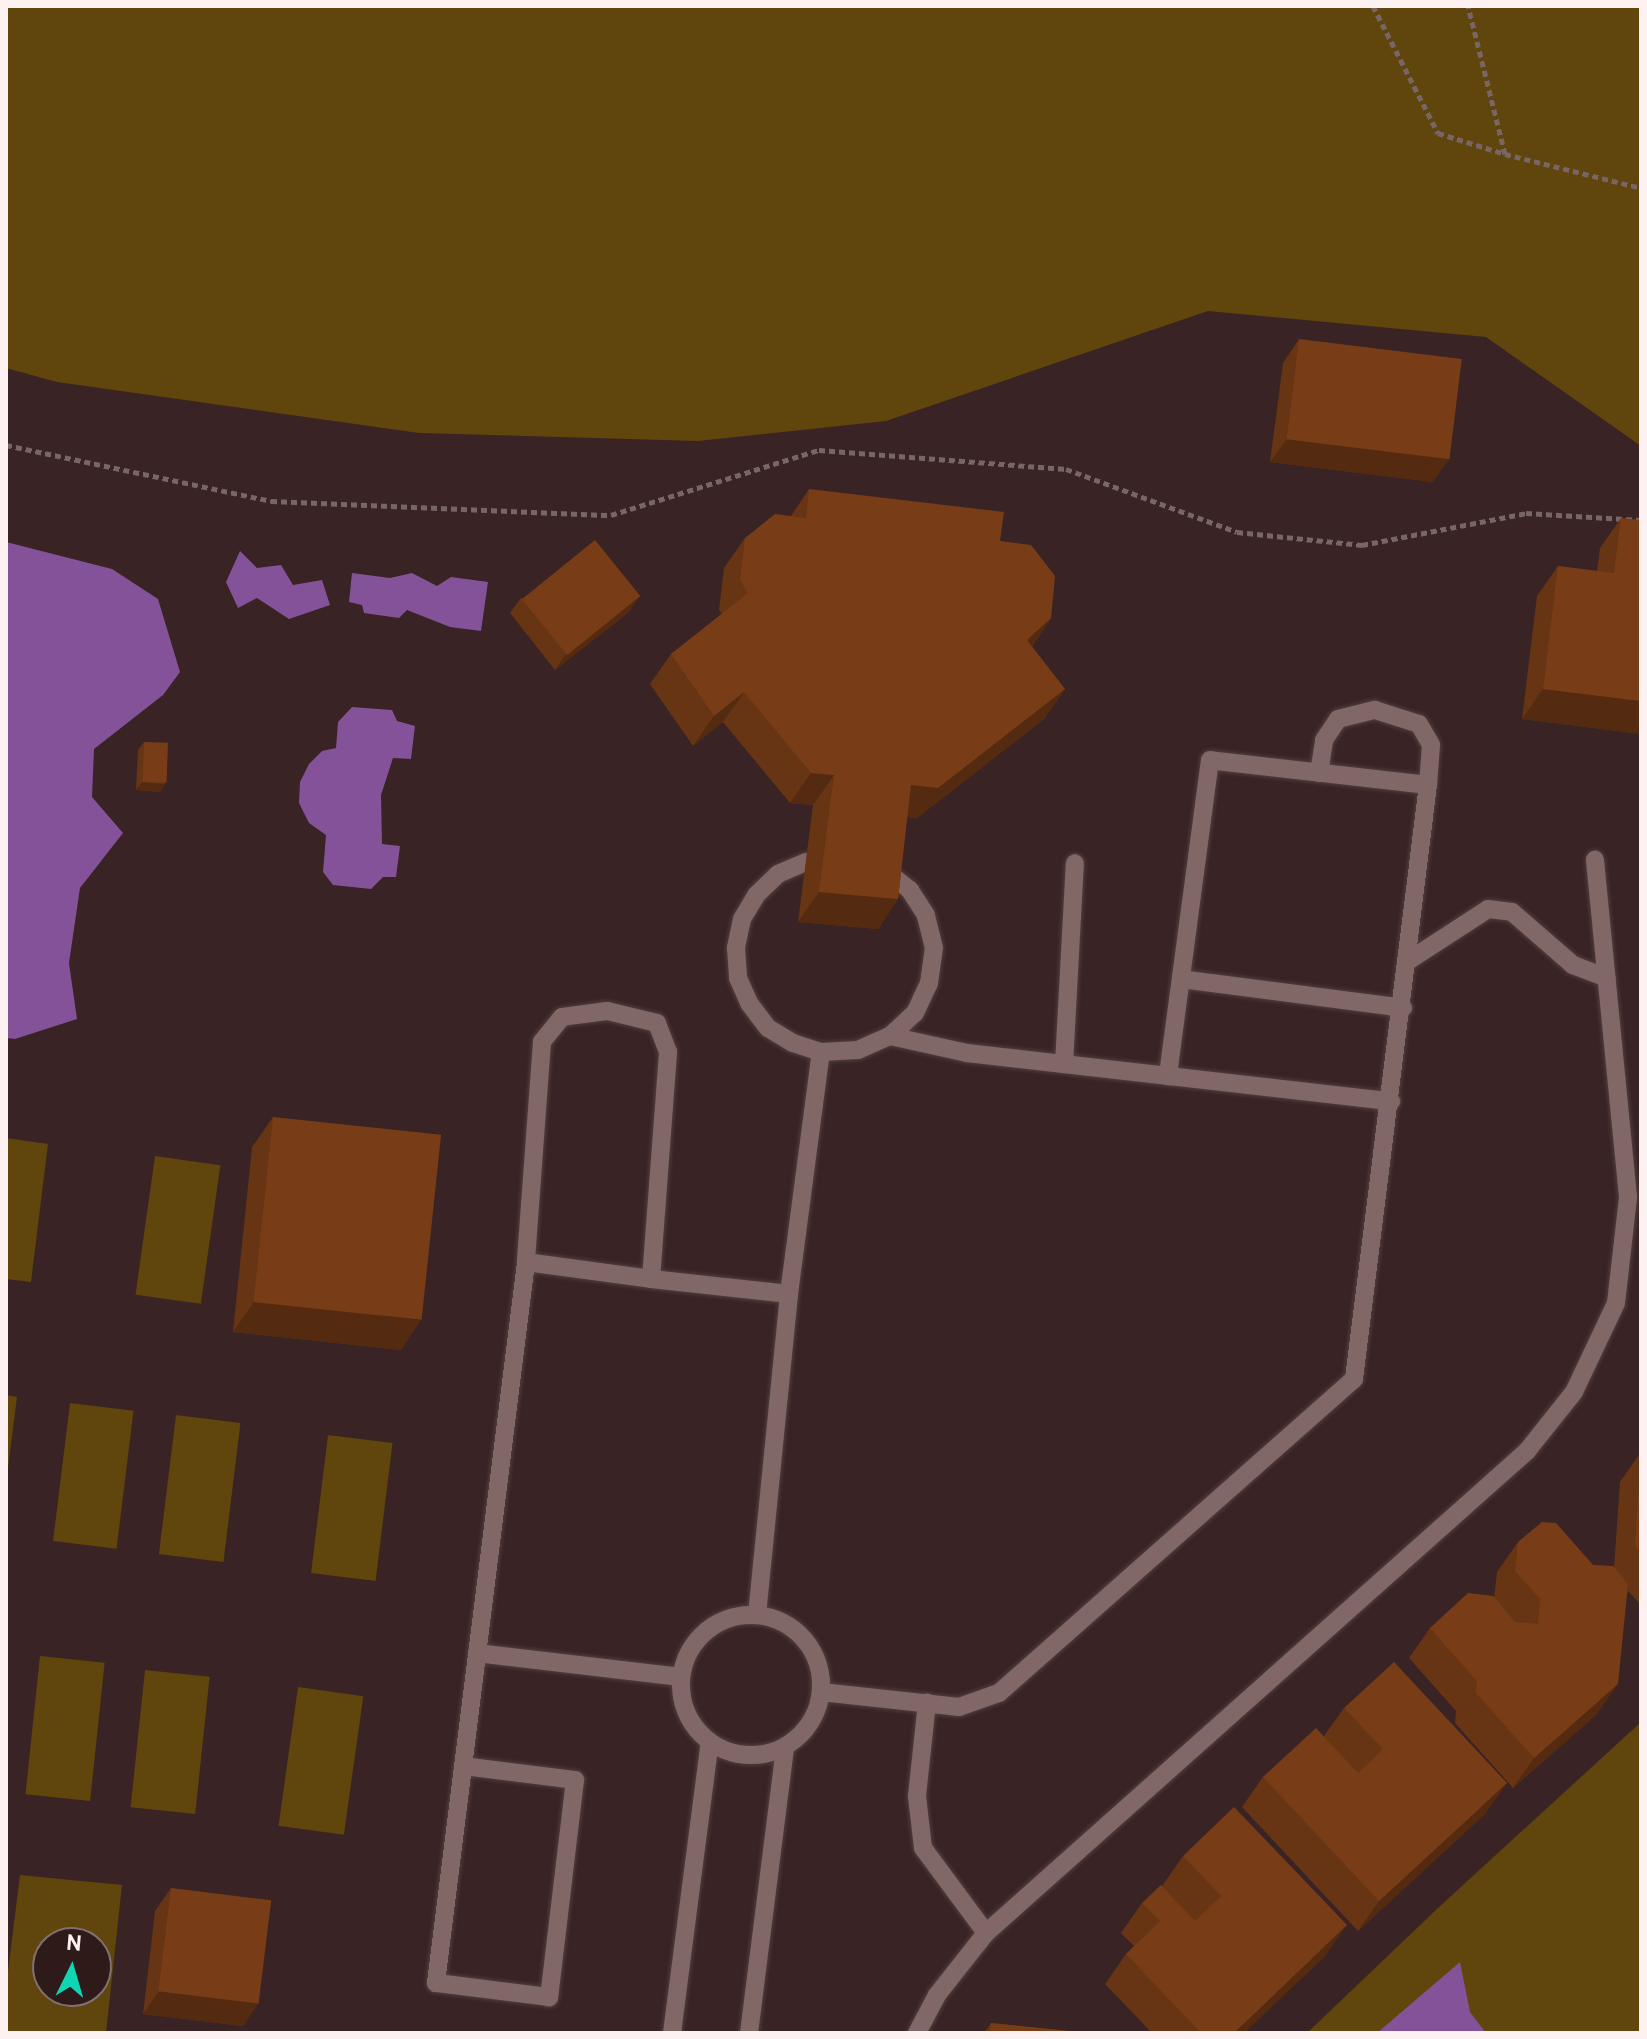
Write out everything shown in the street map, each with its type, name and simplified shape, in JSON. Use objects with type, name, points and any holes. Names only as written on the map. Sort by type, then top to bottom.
[{"type":"lane","points":[[821,1692],[959,1707],[999,1693],[1354,1379],[1403,1008],[1431,745],[1419,724],[1375,710],[1338,719],[1324,740],[1319,773]]},
{"type":"lane","points":[[1168,1076],[1210,760],[1428,785]]},
{"type":"lane","points":[[917,2033],[937,1995],[986,1933],[1527,1451],[1574,1392],[1616,1303],[1628,1197],[1595,860]]},
{"type":"lane","points":[[806,862],[778,874],[757,894],[742,919],[736,948],[738,978],[749,1003],[768,1028],[793,1043],[821,1052],[858,1050],[890,1036],[915,1013],[929,983],[934,948],[926,915],[910,890],[884,870]]},
{"type":"lane","points":[[1064,1064],[1075,863]]},
{"type":"lane","points":[[1408,961],[1488,909],[1512,912],[1573,965],[1607,978]]},
{"type":"lane","points":[[1181,979],[1403,1008]]},
{"type":"lane","points":[[463,1766],[575,1780],[549,1997],[436,1983],[477,1653],[526,1262],[542,1042],[562,1017],[607,1011],[657,1023],[668,1052],[651,1279]]},
{"type":"lane","points":[[890,1036],[967,1053],[1391,1101]]},
{"type":"lane","points":[[757,1615],[789,1294],[821,1052]]},
{"type":"lane","points":[[526,1262],[789,1294]]},
{"type":"lane","points":[[757,1615],[779,1620],[812,1649],[821,1692],[803,1733],[785,1747],[746,1755],[710,1742],[686,1714],[681,1677],[698,1639],[715,1624],[757,1615]]},
{"type":"lane","points":[[477,1653],[681,1677]]},
{"type":"lane","points":[[927,1703],[917,1796],[923,1848],[986,1933]]},
{"type":"lane","points":[[672,2033],[710,1742]]},
{"type":"lane","points":[[749,2033],[785,1747]]},
{"type":"path","points":[[1373,6],[1438,133],[1505,154],[1641,188]]},
{"type":"path","points":[[1468,6],[1505,154]]},
{"type":"path","points":[[6,445],[271,501],[611,515],[819,450],[1066,469],[1237,532],[1362,545],[1526,513],[1641,520]]},
{"type":"shaded area","points":[[6,6],[1641,6],[1641,446],[1486,337],[1208,311],[886,421],[698,441],[419,433],[57,382],[6,368]]},
{"type":"shaded area","points":[[6,542],[112,569],[158,599],[180,672],[163,695],[94,749],[92,797],[123,833],[80,888],[69,963],[77,1019],[15,1039],[6,1038]]},
{"type":"shaded area","points":[[240,551],[257,568],[281,565],[293,585],[322,580],[330,605],[289,619],[257,598],[238,608],[226,582]]},
{"type":"shaded area","points":[[352,573],[390,578],[412,573],[437,586],[451,577],[488,582],[481,631],[450,627],[407,610],[399,618],[364,613],[362,605],[349,602]]},
{"type":"shaded area","points":[[352,707],[392,710],[397,721],[415,726],[411,759],[393,758],[381,795],[382,844],[400,846],[396,877],[383,877],[371,889],[333,885],[323,872],[326,835],[309,823],[299,803],[300,782],[309,764],[322,751],[336,748],[338,722]]},
{"type":"shaded area","points":[[6,1138],[48,1144],[31,1282],[6,1279]]},
{"type":"shaded area","points":[[155,1156],[220,1165],[201,1304],[136,1295]]},
{"type":"shaded area","points":[[6,1395],[17,1397],[6,1484]]},
{"type":"shaded area","points":[[70,1403],[134,1411],[117,1549],[53,1541]]},
{"type":"shaded area","points":[[176,1415],[241,1423],[223,1562],[159,1554]]},
{"type":"shaded area","points":[[328,1435],[393,1443],[376,1581],[311,1573]]},
{"type":"shaded area","points":[[40,1656],[105,1663],[90,1801],[25,1794]]},
{"type":"shaded area","points":[[145,1670],[210,1677],[195,1814],[131,1807]]},
{"type":"shaded area","points":[[298,1687],[363,1696],[344,1835],[279,1826]]},
{"type":"shaded area","points":[[1641,1722],[1641,2033],[1307,2033],[1438,1908]]},
{"type":"shaded area","points":[[20,1875],[122,1885],[112,1978],[112,1927],[32,1927],[32,2007],[109,2007],[106,2033],[6,2033],[6,1987]]},
{"type":"shaded area","points":[[1460,1962],[1470,2012],[1486,2033],[1377,2033]]},
{"type":"building","points":[[1299,339],[1462,359],[1449,459],[1287,439]]},
{"type":"building","points":[[809,489],[1004,512],[1000,541],[1031,545],[1055,576],[1051,618],[1027,640],[1065,689],[938,788],[911,785],[898,899],[819,892],[834,775],[811,773],[744,692],[714,716],[671,654],[748,593],[740,580],[745,538],[775,514],[806,518]]},
{"type":"building","points":[[1621,518],[1641,520],[1641,701],[1543,689],[1558,566],[1614,573]]},
{"type":"building","points":[[595,540],[640,596],[567,655],[522,599]]},
{"type":"building","points":[[144,742],[168,743],[167,783],[143,782]]},
{"type":"building","points":[[273,1117],[441,1135],[422,1320],[254,1302]]},
{"type":"building","points":[[1641,1452],[1641,1553],[1635,1546]]},
{"type":"building","points":[[1542,1522],[1556,1523],[1593,1565],[1613,1566],[1628,1584],[1618,1684],[1534,1758],[1476,1693],[1477,1681],[1430,1628],[1468,1593],[1493,1596],[1515,1622],[1538,1624],[1540,1599],[1515,1571],[1518,1542]]},
{"type":"building","points":[[1394,1662],[1507,1783],[1379,1901],[1263,1777],[1316,1728],[1358,1773],[1383,1749],[1344,1708]]},
{"type":"building","points":[[1234,1807],[1347,1925],[1234,2033],[1201,2033],[1126,1954],[1160,1921],[1142,1903],[1161,1885],[1195,1921],[1221,1896],[1183,1856]]},
{"type":"building","points":[[171,1888],[271,1900],[259,2004],[158,1991]]},
{"type":"building","points":[[991,2023],[1088,2033],[990,2033]]}]
